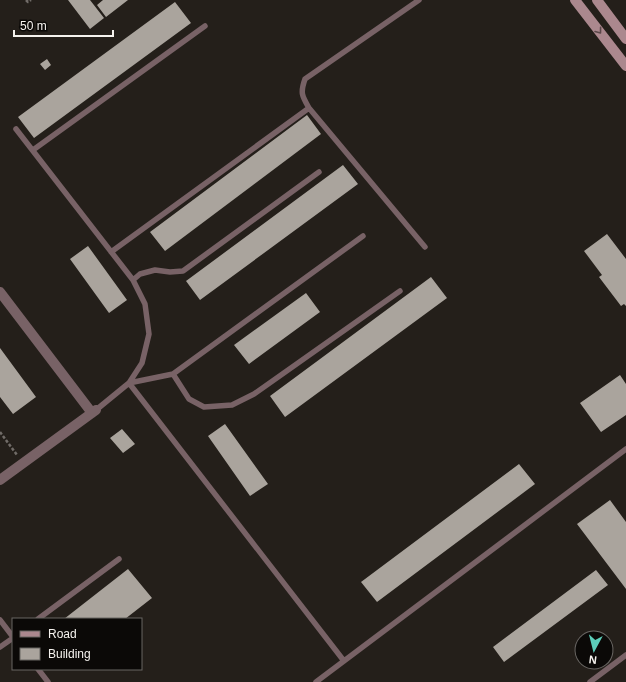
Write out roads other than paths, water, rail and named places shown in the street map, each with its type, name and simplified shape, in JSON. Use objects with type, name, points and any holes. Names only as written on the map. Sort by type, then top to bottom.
[{"type":"main road","points":[[575,0],[626,66]]},
{"type":"main road","points":[[597,0],[626,39]]},
{"type":"street","points":[[0,292],[94,412],[0,480]]},
{"type":"lane","points":[[419,0],[306,79],[302,89],[304,98],[310,108],[425,247]]},
{"type":"lane","points":[[33,150],[204,26]]},
{"type":"lane","points":[[111,252],[310,108]]},
{"type":"lane","points":[[16,129],[134,280],[145,304],[149,334],[142,362],[129,383],[94,412]]},
{"type":"lane","points":[[134,280],[140,274],[155,270],[170,272],[183,271],[319,172]]},
{"type":"lane","points":[[129,383],[173,374],[363,236]]},
{"type":"lane","points":[[173,374],[189,399],[204,407],[232,405],[254,394],[400,291]]},
{"type":"lane","points":[[129,383],[344,662]]},
{"type":"lane","points":[[316,682],[626,449]]},
{"type":"lane","points":[[39,618],[119,559]]},
{"type":"lane","points":[[0,620],[12,636]]},
{"type":"lane","points":[[0,648],[12,638]]},
{"type":"lane","points":[[590,682],[626,655]]},
{"type":"lane","points":[[39,670],[48,682]]},
{"type":"lane","points":[[324,676],[329,682]]}]
